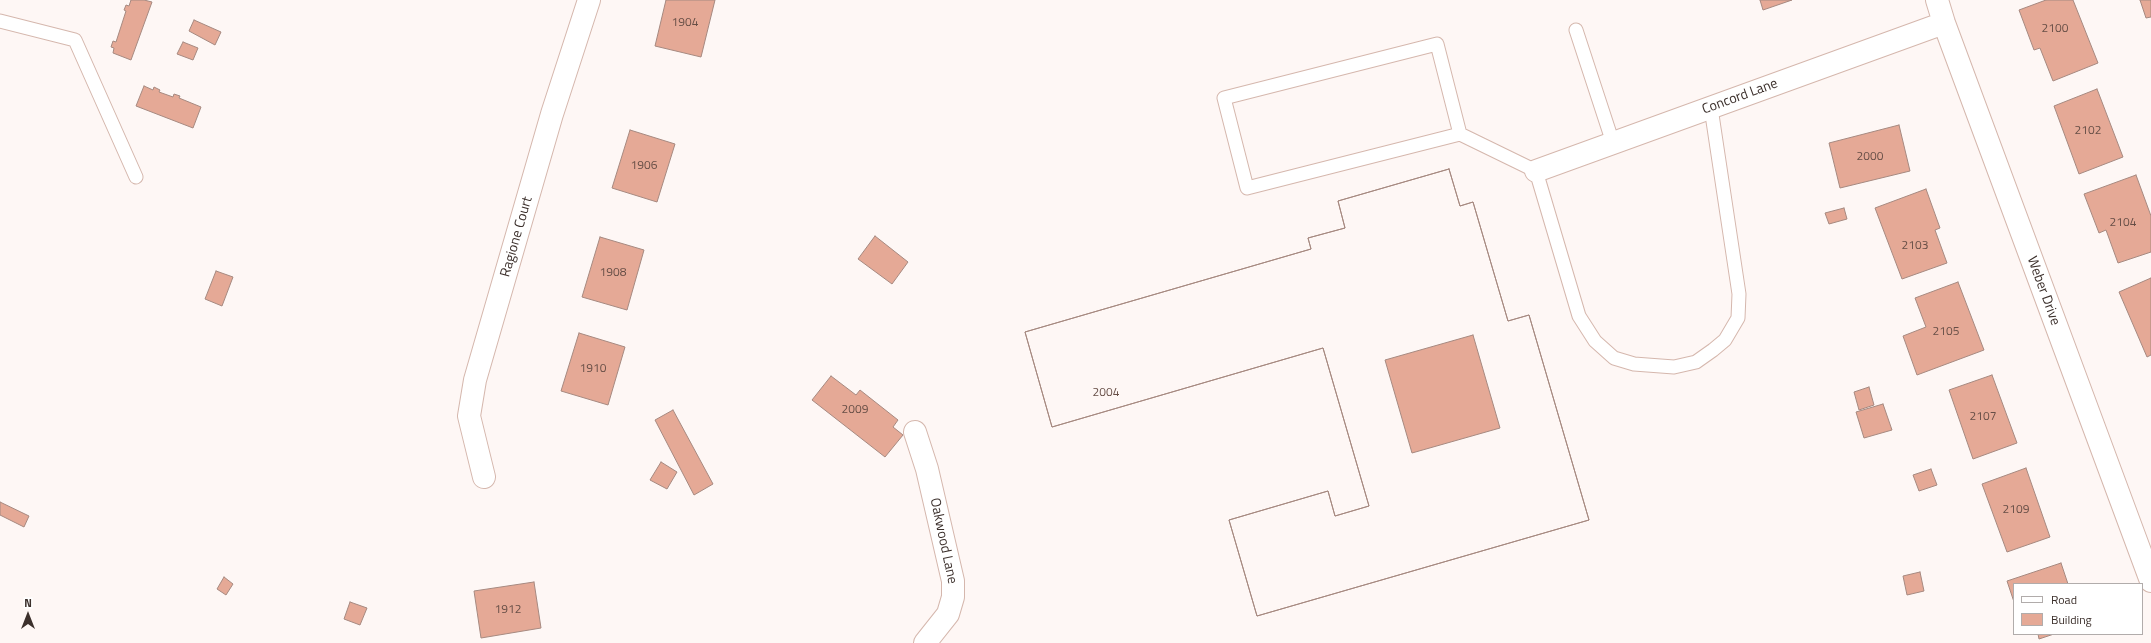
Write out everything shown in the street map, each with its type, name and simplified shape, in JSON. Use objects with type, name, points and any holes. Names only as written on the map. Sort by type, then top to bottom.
[{"type":"street","name":"Ragione Court","points":[[484,477],[469,416],[475,380],[552,114],[589,0]]},
{"type":"street","name":"Weber Drive","points":[[1937,0],[1944,23],[2151,581]]},
{"type":"street","name":"Concord Lane","points":[[1536,171],[1944,23]]},
{"type":"street","name":"Oakwood Lane","points":[[915,432],[927,469],[953,581],[953,597],[948,614],[925,643]]},
{"type":"lane","points":[[0,21],[75,40],[136,177]]},
{"type":"lane","points":[[1576,30],[1613,143]]},
{"type":"lane","points":[[1460,134],[1437,44],[1224,98],[1247,188],[1460,134],[1536,171],[1579,316],[1595,341],[1614,358],[1634,364],[1674,367],[1696,362],[1725,340],[1738,318],[1739,294],[1711,108]]},
{"type":"building","points":[[131,0],[144,0],[152,2],[131,60],[113,53],[114,48],[111,47],[113,41],[116,42],[126,11],[124,10],[126,5],[129,6]]},
{"type":"building","points":[[666,0],[715,0],[701,57],[655,46]]},
{"type":"building","points":[[1760,0],[1792,0],[1763,10]]},
{"type":"building","points":[[2046,0],[2073,0],[2098,63],[2053,81],[2040,48],[2034,50],[2019,10]]},
{"type":"building","points":[[2140,0],[2151,0],[2151,17],[2146,18]]},
{"type":"building","points":[[194,20],[221,32],[215,45],[189,31]]},
{"type":"building","points":[[183,42],[198,48],[193,60],[177,54]]},
{"type":"building","points":[[144,86],[153,90],[154,87],[160,90],[159,92],[173,97],[174,94],[180,96],[179,98],[201,107],[193,128],[136,106]]},
{"type":"building","points":[[2097,89],[2123,157],[2079,174],[2054,106]]},
{"type":"building","points":[[1899,125],[1910,171],[1840,188],[1829,143]]},
{"type":"building","points":[[630,130],[675,144],[657,202],[612,188]]},
{"type":"building","points":[[1449,169],[1460,206],[1473,202],[1508,321],[1529,315],[1589,520],[1257,616],[1229,520],[1328,491],[1335,516],[1369,506],[1323,348],[1052,427],[1025,332],[1311,249],[1308,238],[1345,228],[1338,201]],"holes":[[[1473,335],[1500,428],[1412,453],[1385,360]]]},
{"type":"building","points":[[1449,169],[1460,206],[1473,202],[1508,321],[1529,315],[1589,520],[1257,616],[1229,520],[1328,491],[1335,516],[1369,506],[1323,348],[1052,427],[1025,332],[1311,249],[1308,238],[1345,228],[1338,201]]},
{"type":"building","points":[[2136,175],[2151,216],[2151,252],[2118,263],[2106,230],[2099,233],[2084,194]]},
{"type":"building","points":[[1926,189],[1940,228],[1935,230],[1947,263],[1902,279],[1875,208]]},
{"type":"building","points":[[1844,208],[1847,219],[1829,224],[1825,213]]},
{"type":"building","points":[[875,236],[908,262],[892,284],[858,259]]},
{"type":"building","points":[[600,237],[644,250],[627,310],[582,297]]},
{"type":"building","points":[[216,271],[233,277],[222,306],[205,299]]},
{"type":"building","points":[[2151,278],[2151,355],[2147,357],[2119,292]]},
{"type":"building","points":[[1958,282],[1984,350],[1917,375],[1903,336],[1926,327],[1915,298]]},
{"type":"building","points":[[579,333],[625,347],[608,405],[561,391]]},
{"type":"building","points":[[1992,375],[2017,443],[1973,459],[1949,390]]},
{"type":"building","points":[[831,376],[856,395],[860,390],[898,420],[893,427],[903,435],[885,457],[812,400]]},
{"type":"building","points":[[1869,387],[1874,405],[1859,410],[1854,392]]},
{"type":"building","points":[[1883,404],[1892,430],[1864,438],[1856,412]]},
{"type":"building","points":[[673,410],[713,484],[694,495],[655,420]]},
{"type":"building","points":[[661,462],[677,472],[667,489],[650,480]]},
{"type":"building","points":[[2026,468],[2050,537],[2007,552],[1982,484]]},
{"type":"building","points":[[1931,469],[1937,485],[1919,491],[1913,475]]},
{"type":"building","points":[[0,502],[29,516],[24,527],[0,515]]},
{"type":"building","points":[[2061,563],[2068,583],[2013,583],[2013,599],[2007,581]]},
{"type":"building","points":[[1920,572],[1924,591],[1907,595],[1903,576]]},
{"type":"building","points":[[224,577],[233,584],[226,595],[217,589]]},
{"type":"building","points":[[534,582],[541,628],[481,638],[474,591]]},
{"type":"building","points":[[350,602],[367,608],[360,625],[344,619]]},
{"type":"building","points":[[2038,635],[2051,635],[2039,639]]}]
